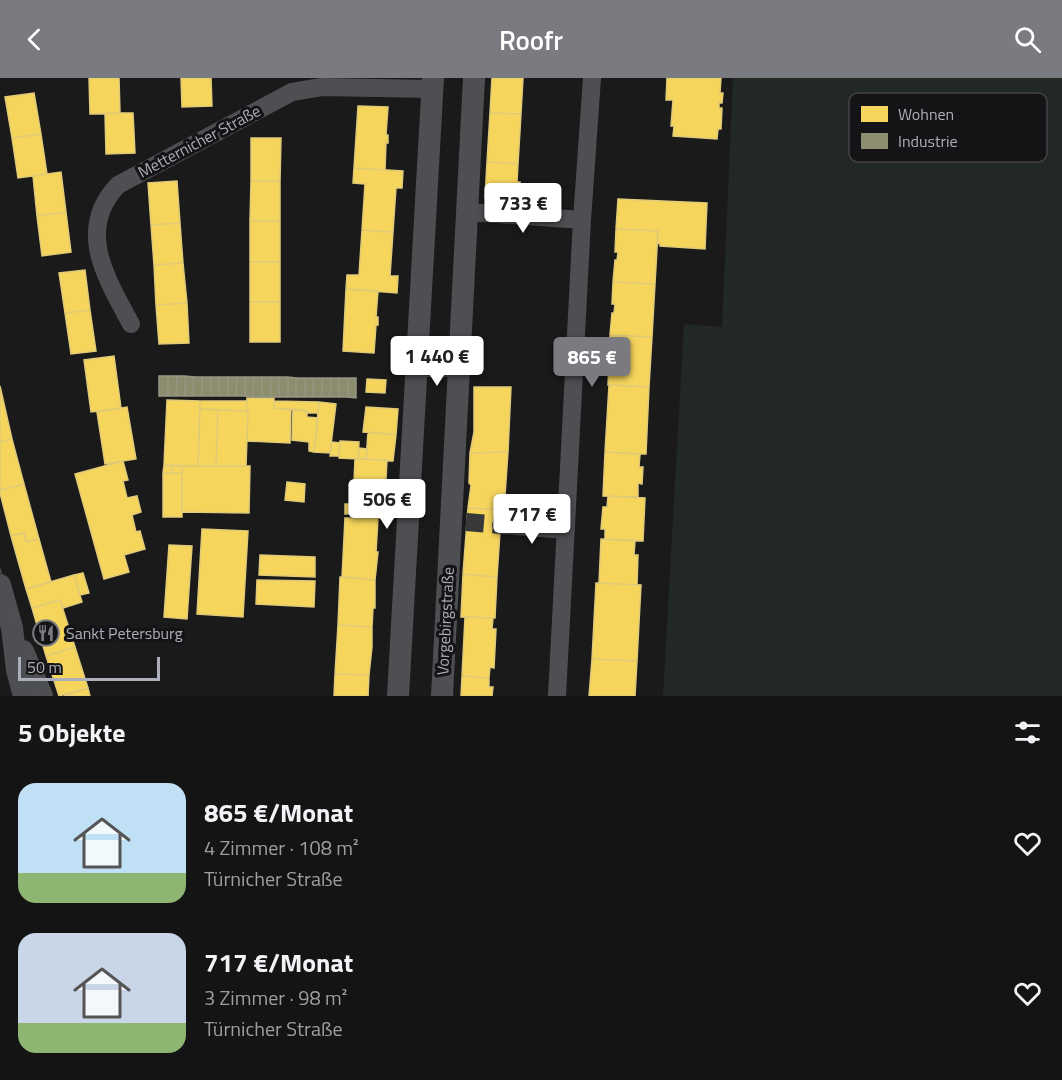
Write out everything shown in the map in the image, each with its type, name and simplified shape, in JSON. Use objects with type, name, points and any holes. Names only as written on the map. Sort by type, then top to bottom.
[{"type":"street","name":"Vorgebirgstraße","points":[[442,696],[458,522],[459,366],[474,78]]},
{"type":"street","points":[[557,696],[582,220],[592,78]]},
{"type":"street","points":[[398,696],[432,84]]},
{"type":"street","name":"Metternicher Straße","points":[[131,324],[107,280],[98,248],[97,218],[108,195],[118,185],[292,92],[322,87],[432,84]]},
{"type":"street","points":[[467,212],[582,220]]},
{"type":"street","points":[[416,366],[459,366]]},
{"type":"street","points":[[501,525],[566,530]]},
{"type":"street","points":[[0,585],[12,628],[17,670],[24,696]]},
{"type":"street","points":[[12,628],[32,668],[42,696]]},
{"type":"shaded area","points":[[733,78],[1062,78],[1062,696],[663,696],[684,324],[722,327]]},
{"type":"building: Wohnen","points":[[89,78],[119,78],[120,113],[90,114]]},
{"type":"building: Wohnen","points":[[181,78],[211,78],[212,106],[182,107]]},
{"type":"building: Wohnen","points":[[492,78],[523,78],[521,114],[490,113]]},
{"type":"building: Wohnen","points":[[667,78],[721,78],[720,93],[723,93],[719,108],[722,108],[721,129],[718,129],[717,139],[673,136],[674,126],[671,126],[673,100],[666,100]]},
{"type":"building: Wohnen","points":[[34,93],[41,134],[12,138],[5,97]]},
{"type":"building: Wohnen","points":[[358,106],[388,107],[385,170],[354,168]]},
{"type":"building: Wohnen","points":[[133,113],[135,153],[106,154],[105,114]]},
{"type":"building: Wohnen","points":[[490,113],[521,114],[518,164],[487,162]]},
{"type":"building: Wohnen","points":[[41,134],[47,174],[18,178],[12,138]]},
{"type":"building: Wohnen","points":[[251,138],[281,138],[280,181],[251,181]]},
{"type":"building: Wohnen","points":[[487,162],[518,164],[517,182],[520,182],[520,194],[516,193],[516,200],[485,198]]},
{"type":"building: Wohnen","points":[[354,168],[403,171],[402,188],[396,188],[393,232],[362,230],[365,184],[353,183]]},
{"type":"building: Wohnen","points":[[61,172],[66,212],[37,216],[33,176]]},
{"type":"building: Wohnen","points":[[177,181],[180,223],[151,225],[148,183]]},
{"type":"building: Wohnen","points":[[251,181],[280,181],[280,221],[250,221]]},
{"type":"building: Wohnen","points":[[618,199],[707,203],[705,249],[660,246],[657,243],[658,231],[616,229]]},
{"type":"building: Wohnen","points":[[66,212],[71,252],[42,256],[37,216]]},
{"type":"building: Wohnen","points":[[250,221],[280,221],[280,262],[250,262]]},
{"type":"building: Wohnen","points":[[180,223],[183,263],[154,265],[151,225]]},
{"type":"building: Wohnen","points":[[616,229],[658,231],[655,284],[613,282],[618,252],[615,252]]},
{"type":"building: Wohnen","points":[[362,230],[393,232],[390,276],[398,276],[397,293],[346,289],[347,275],[359,275]]},
{"type":"building: Wohnen","points":[[250,262],[280,262],[280,302],[250,302]]},
{"type":"building: Wohnen","points":[[183,263],[187,303],[156,305],[154,265]]},
{"type":"building: Wohnen","points":[[85,270],[90,310],[65,313],[59,273]]},
{"type":"building: Wohnen","points":[[613,282],[655,284],[652,337],[610,335],[615,304],[612,304]]},
{"type":"building: Wohnen","points":[[346,289],[378,291],[376,317],[378,317],[378,325],[376,325],[374,353],[343,351]]},
{"type":"building: Wohnen","points":[[250,302],[280,302],[280,342],[250,342]]},
{"type":"building: Wohnen","points":[[187,303],[189,343],[159,344],[156,305]]},
{"type":"building: Wohnen","points":[[90,310],[96,351],[71,354],[65,313]]},
{"type":"building: Wohnen","points":[[610,335],[652,337],[649,387],[608,385],[609,364],[612,364],[612,356],[609,356]]},
{"type":"building: Wohnen","points":[[114,356],[121,408],[91,412],[84,360]]},
{"type":"building: Wohnen","points":[[367,379],[386,380],[385,393],[366,392]]},
{"type":"building: Wohnen","points":[[609,385],[649,387],[646,454],[605,452]]},
{"type":"building: Wohnen","points":[[0,386],[12,439],[0,442]]},
{"type":"building: Wohnen","points":[[474,387],[511,387],[508,452],[470,453],[474,432]]},
{"type":"building: Wohnen","points":[[247,398],[274,398],[274,408],[291,409],[290,443],[247,441]]},
{"type":"building: Wohnen","points":[[167,400],[200,401],[198,466],[164,465]]},
{"type":"building: Wohnen","points":[[200,401],[247,401],[246,411],[200,409]]},
{"type":"building: Wohnen","points":[[274,401],[319,402],[318,413],[274,408]]},
{"type":"building: Wohnen","points":[[319,402],[336,404],[330,453],[314,452]]},
{"type":"building: Wohnen","points":[[127,407],[136,459],[105,464],[97,412]]},
{"type":"building: Wohnen","points":[[366,407],[398,409],[396,435],[363,432]]},
{"type":"building: Wohnen","points":[[200,409],[218,410],[216,466],[198,466]]},
{"type":"building: Wohnen","points":[[293,409],[307,411],[307,417],[318,418],[314,452],[309,451],[309,442],[292,440]]},
{"type":"building: Wohnen","points":[[218,410],[248,411],[246,466],[216,466]]},
{"type":"building: Wohnen","points":[[368,432],[396,435],[393,461],[366,459]]},
{"type":"building: Wohnen","points":[[12,439],[24,484],[0,490],[0,442]]},
{"type":"building: Wohnen","points":[[340,441],[359,442],[358,459],[339,458]]},
{"type":"building: Wohnen","points":[[332,442],[340,443],[339,456],[330,456]]},
{"type":"building: Wohnen","points":[[359,448],[367,449],[366,459],[358,459]]},
{"type":"building: Wohnen","points":[[508,452],[504,510],[468,508],[471,485],[469,483],[470,453]]},
{"type":"building: Wohnen","points":[[605,452],[640,454],[639,467],[643,467],[642,484],[638,483],[638,497],[603,496]]},
{"type":"building: Wohnen","points":[[355,459],[387,460],[384,518],[353,518],[353,514],[345,514],[345,504],[353,504]]},
{"type":"building: Wohnen","points":[[123,461],[128,480],[123,481],[127,498],[137,496],[141,512],[132,515],[136,532],[140,531],[145,549],[124,555],[129,572],[104,579],[75,474]]},
{"type":"building: Wohnen","points":[[164,465],[172,466],[172,473],[163,473]]},
{"type":"building: Wohnen","points":[[172,466],[182,466],[182,473],[172,473]]},
{"type":"building: Wohnen","points":[[182,466],[250,466],[249,513],[182,512]]},
{"type":"building: Wohnen","points":[[163,473],[182,473],[182,517],[163,517]]},
{"type":"building: Wohnen","points":[[287,482],[305,484],[304,502],[285,500]]},
{"type":"building: Wohnen","points":[[24,484],[39,539],[26,542],[24,533],[11,536],[0,493],[0,490]]},
{"type":"building: Wohnen","points":[[608,496],[645,498],[643,541],[605,539],[605,529],[601,529],[603,507],[607,507]]},
{"type":"building: Wohnen","points":[[468,508],[504,510],[503,517],[501,517],[497,577],[463,574]]},
{"type":"building: Wohnen","points":[[345,518],[378,518],[375,580],[342,577]]},
{"type":"building: Wohnen","points":[[202,529],[248,531],[243,617],[197,614]]},
{"type":"building: Wohnen","points":[[24,533],[26,542],[39,539],[51,582],[26,589],[11,536]]},
{"type":"building: Wohnen","points":[[601,539],[635,541],[634,555],[638,555],[637,585],[599,583]]},
{"type":"building: Wohnen","points":[[169,545],[192,546],[187,619],[164,617]]},
{"type":"building: Wohnen","points":[[260,555],[315,557],[315,577],[259,575]]},
{"type":"building: Wohnen","points":[[83,573],[89,593],[80,595],[74,575]]},
{"type":"building: Wohnen","points":[[463,574],[497,577],[495,618],[461,617]]},
{"type":"building: Wohnen","points":[[74,575],[82,602],[63,608],[60,600],[32,608],[26,589]]},
{"type":"building: Wohnen","points":[[340,577],[375,580],[372,627],[338,625]]},
{"type":"building: Wohnen","points":[[257,580],[315,581],[314,607],[256,604]]},
{"type":"building: Wohnen","points":[[596,583],[641,585],[637,661],[592,659]]},
{"type":"building: Wohnen","points":[[60,600],[75,647],[46,656],[32,608]]},
{"type":"building: Wohnen","points":[[465,617],[493,618],[492,629],[496,629],[494,668],[490,667],[489,678],[462,676]]},
{"type":"building: Wohnen","points":[[338,625],[372,627],[369,675],[335,674]]},
{"type":"building: Wohnen","points":[[75,647],[88,688],[59,696],[46,656]]},
{"type":"building: Wohnen","points":[[592,659],[637,661],[635,696],[589,696]]},
{"type":"building: Wohnen","points":[[335,674],[369,675],[368,696],[334,696]]},
{"type":"building: Wohnen","points":[[462,676],[489,678],[489,687],[493,687],[492,696],[461,696]]},
{"type":"building: Wohnen","points":[[88,688],[90,696],[64,696]]},
{"type":"building: Industrie","points":[[159,376],[168,376],[168,396],[159,396]]},
{"type":"building: Industrie","points":[[168,376],[177,376],[176,396],[168,396]]},
{"type":"building: Industrie","points":[[177,376],[185,376],[185,396],[176,396]]},
{"type":"building: Industrie","points":[[185,376],[194,377],[193,396],[185,396]]},
{"type":"building: Industrie","points":[[194,377],[202,377],[202,396],[193,396]]},
{"type":"building: Industrie","points":[[202,377],[211,377],[211,396],[202,396]]},
{"type":"building: Industrie","points":[[211,377],[219,377],[219,396],[211,396]]},
{"type":"building: Industrie","points":[[219,377],[228,377],[228,396],[219,396]]},
{"type":"building: Industrie","points":[[228,377],[237,377],[236,396],[228,396]]},
{"type":"building: Industrie","points":[[237,377],[245,377],[245,396],[236,396]]},
{"type":"building: Industrie","points":[[245,377],[254,377],[253,397],[245,396]]},
{"type":"building: Industrie","points":[[254,377],[262,377],[262,397],[253,397]]},
{"type":"building: Industrie","points":[[262,377],[271,377],[271,397],[262,397]]},
{"type":"building: Industrie","points":[[271,377],[279,377],[279,397],[271,397]]},
{"type":"building: Industrie","points":[[279,377],[288,377],[288,397],[279,397]]},
{"type":"building: Industrie","points":[[288,377],[296,378],[296,397],[288,397]]},
{"type":"building: Industrie","points":[[296,378],[305,378],[305,397],[296,397]]},
{"type":"building: Industrie","points":[[305,378],[313,378],[313,397],[305,397]]},
{"type":"building: Industrie","points":[[313,378],[322,378],[322,397],[313,397]]},
{"type":"building: Industrie","points":[[322,378],[331,378],[330,397],[322,397]]},
{"type":"building: Industrie","points":[[331,378],[339,378],[339,397],[330,397]]},
{"type":"building: Industrie","points":[[339,378],[348,378],[348,397],[339,397]]},
{"type":"building: Industrie","points":[[348,378],[356,378],[356,398],[348,397]]},
{"type":"tunnel","points":[[466,522],[501,525]]},
{"type":"tram line","points":[[0,569],[38,696]]},
{"type":"place","name":"Sankt Petersburg","points":[[46,633]]}]
